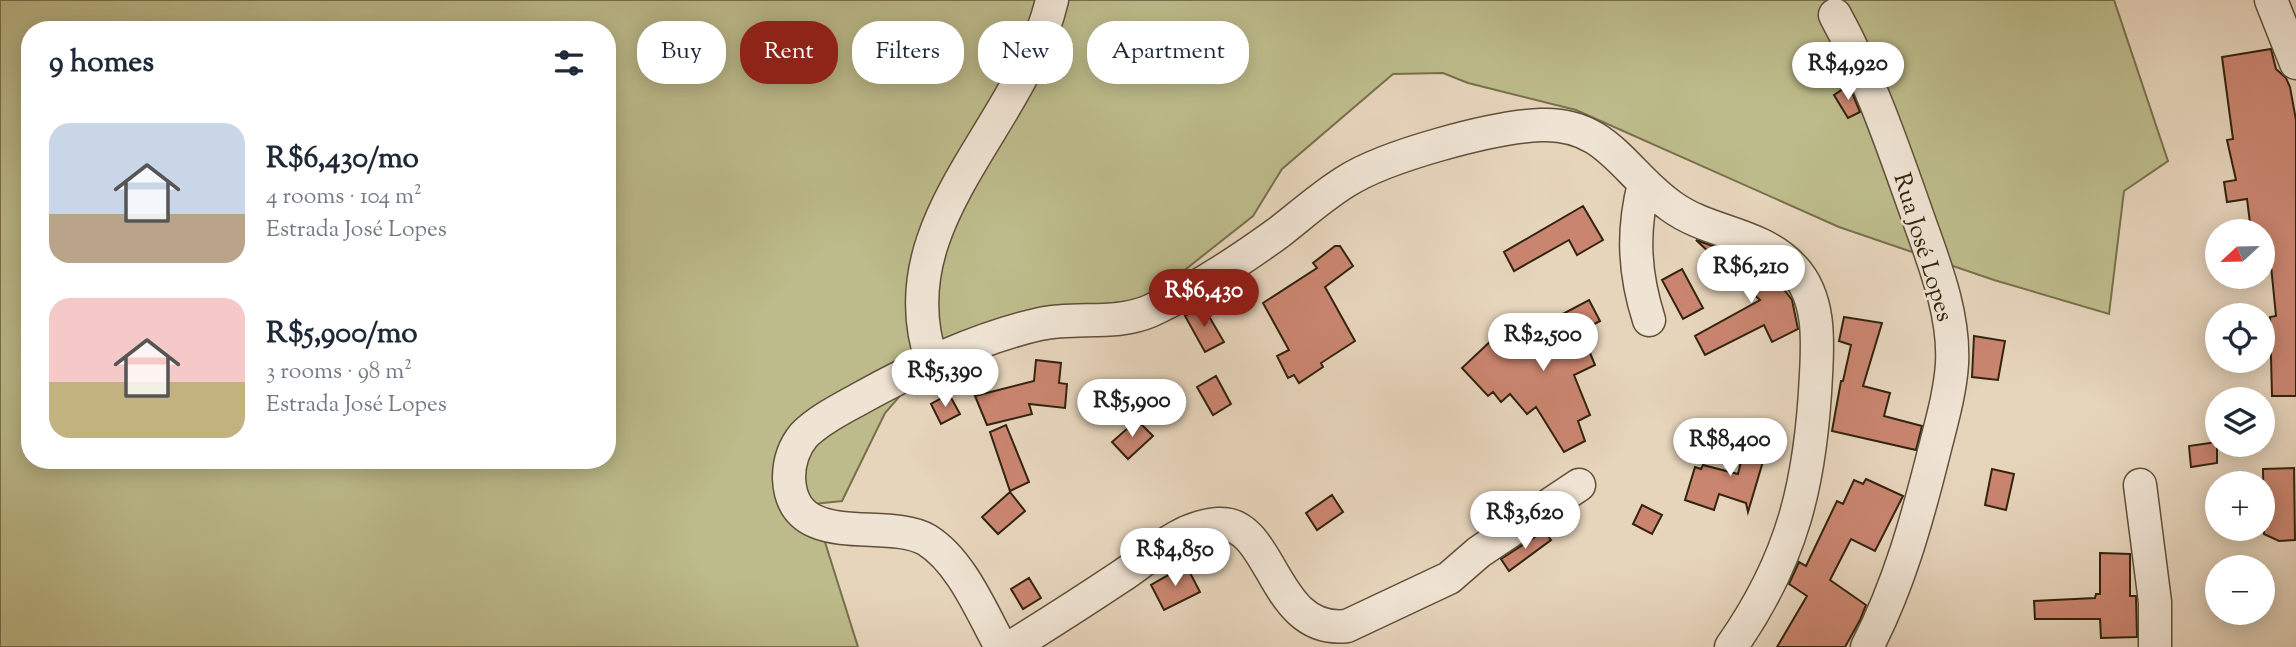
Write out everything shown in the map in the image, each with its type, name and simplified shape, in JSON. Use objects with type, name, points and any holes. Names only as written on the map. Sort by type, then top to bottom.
[{"type":"street","points":[[932,362],[921,325],[920,297],[933,235],[966,170],[1027,70],[1044,30],[1052,0]]},
{"type":"street","points":[[2271,0],[2296,63]]},
{"type":"street","name":"Rua José Lopes","points":[[1835,15],[1864,75],[1899,163],[1940,283],[1951,344],[1946,404],[1907,552],[1867,647]]},
{"type":"street","points":[[1001,647],[958,572],[941,551],[926,540],[910,533],[841,528],[820,523],[807,516],[794,501],[789,481],[790,458],[803,436],[849,405],[932,362],[1041,324],[1124,318],[1151,310],[1226,268],[1348,179],[1392,160],[1466,139],[1537,125],[1577,129],[1611,147],[1644,184],[1667,204],[1703,225],[1752,240],[1782,257],[1798,272],[1811,296],[1817,324],[1814,414],[1806,482],[1767,589],[1731,647]]},
{"type":"street","points":[[1644,184],[1638,206],[1635,254],[1649,320]]},
{"type":"street","points":[[1011,647],[1115,581],[1173,538],[1191,530],[1218,524],[1230,524],[1245,532],[1301,614],[1315,624],[1331,628],[1347,626],[1449,578],[1479,552],[1579,485]]},
{"type":"street","points":[[2140,485],[2155,602],[2155,647]]},
{"type":"shaded area","points":[[0,0],[2114,0],[2168,161],[2124,191],[2109,314],[1994,280],[1839,227],[1576,110],[1468,83],[1443,73],[1393,74],[1282,169],[1253,216],[1148,299],[1062,309],[940,350],[885,413],[842,501],[813,504],[858,647],[0,647]]},
{"type":"building","points":[[2271,49],[2276,69],[2286,78],[2290,87],[2296,120],[2296,396],[2275,396],[2275,387],[2272,387],[2271,373],[2275,373],[2275,219],[2250,219],[2247,199],[2227,202],[2224,182],[2236,180],[2227,140],[2233,139],[2222,57]]},
{"type":"building","points":[[1849,85],[1860,112],[1848,118],[1834,95]]},
{"type":"building","points":[[1583,206],[1603,240],[1577,255],[1569,240],[1514,271],[1504,252]]},
{"type":"building","points":[[1696,240],[1743,257],[1770,271],[1792,300],[1798,329],[1772,342],[1764,325],[1705,355],[1695,336],[1760,300]]},
{"type":"building","points":[[1335,246],[1340,246],[1353,266],[1325,287],[1355,341],[1321,363],[1323,367],[1299,383],[1294,375],[1288,378],[1277,356],[1289,350],[1263,303],[1317,268],[1313,263]]},
{"type":"building","points":[[1682,269],[1703,308],[1683,319],[1662,280]]},
{"type":"building","points":[[1589,300],[1600,321],[1581,331],[1595,365],[1574,375],[1590,415],[1578,421],[1585,441],[1564,452],[1536,407],[1527,414],[1510,394],[1501,402],[1493,392],[1488,396],[1462,368],[1495,337],[1511,354],[1515,354],[1542,330],[1540,326]]},
{"type":"building","points":[[1203,306],[1224,342],[1205,352],[1185,316]]},
{"type":"building","points":[[1844,317],[1882,323],[1863,386],[1890,393],[1884,416],[1922,426],[1916,450],[1832,431],[1851,345],[1839,341]]},
{"type":"building","points":[[1974,336],[2005,341],[1998,380],[1972,377]]},
{"type":"building","points":[[1036,360],[1061,363],[1059,383],[1067,384],[1065,408],[1029,404],[1032,414],[987,425],[975,396],[1034,381]]},
{"type":"building","points":[[1216,376],[1231,404],[1213,415],[1197,387]]},
{"type":"building","points":[[949,394],[960,414],[941,424],[931,404]]},
{"type":"building","points":[[1137,420],[1153,436],[1128,459],[1112,442]]},
{"type":"building","points":[[1006,425],[1029,482],[1010,491],[990,432]]},
{"type":"building","points":[[1748,432],[1769,441],[1748,512],[1746,503],[1719,494],[1714,510],[1685,500],[1695,467],[1701,469],[1703,465],[1738,474]]},
{"type":"building","points":[[2205,444],[2205,457],[2217,457],[2217,463],[2191,467],[2189,446]]},
{"type":"building","points":[[2294,468],[2295,540],[2275,539],[2275,471],[2263,469]]},
{"type":"building","points":[[1992,469],[2014,474],[2006,510],[1985,505]]},
{"type":"building","points":[[1866,479],[1903,496],[1875,551],[1851,539],[1830,580],[1866,605],[1860,620],[1845,647],[1777,647],[1807,596],[1789,584],[1799,562],[1806,566],[1837,501],[1843,504],[1854,480],[1863,484]]},
{"type":"building","points":[[1010,492],[1025,511],[998,534],[982,517]]},
{"type":"building","points":[[1332,495],[1343,512],[1317,530],[1306,513]]},
{"type":"building","points":[[1642,505],[1662,515],[1652,534],[1633,524]]},
{"type":"building","points":[[1544,531],[1551,540],[1509,571],[1501,559]]},
{"type":"building","points":[[2100,553],[2130,554],[2130,596],[2136,596],[2137,637],[2101,638],[2100,619],[2035,619],[2034,601],[2095,598],[2096,594],[2100,594]]},
{"type":"building","points":[[1186,565],[1200,592],[1164,610],[1151,585]]},
{"type":"building","points":[[1029,578],[1041,598],[1023,609],[1011,589]]}]
